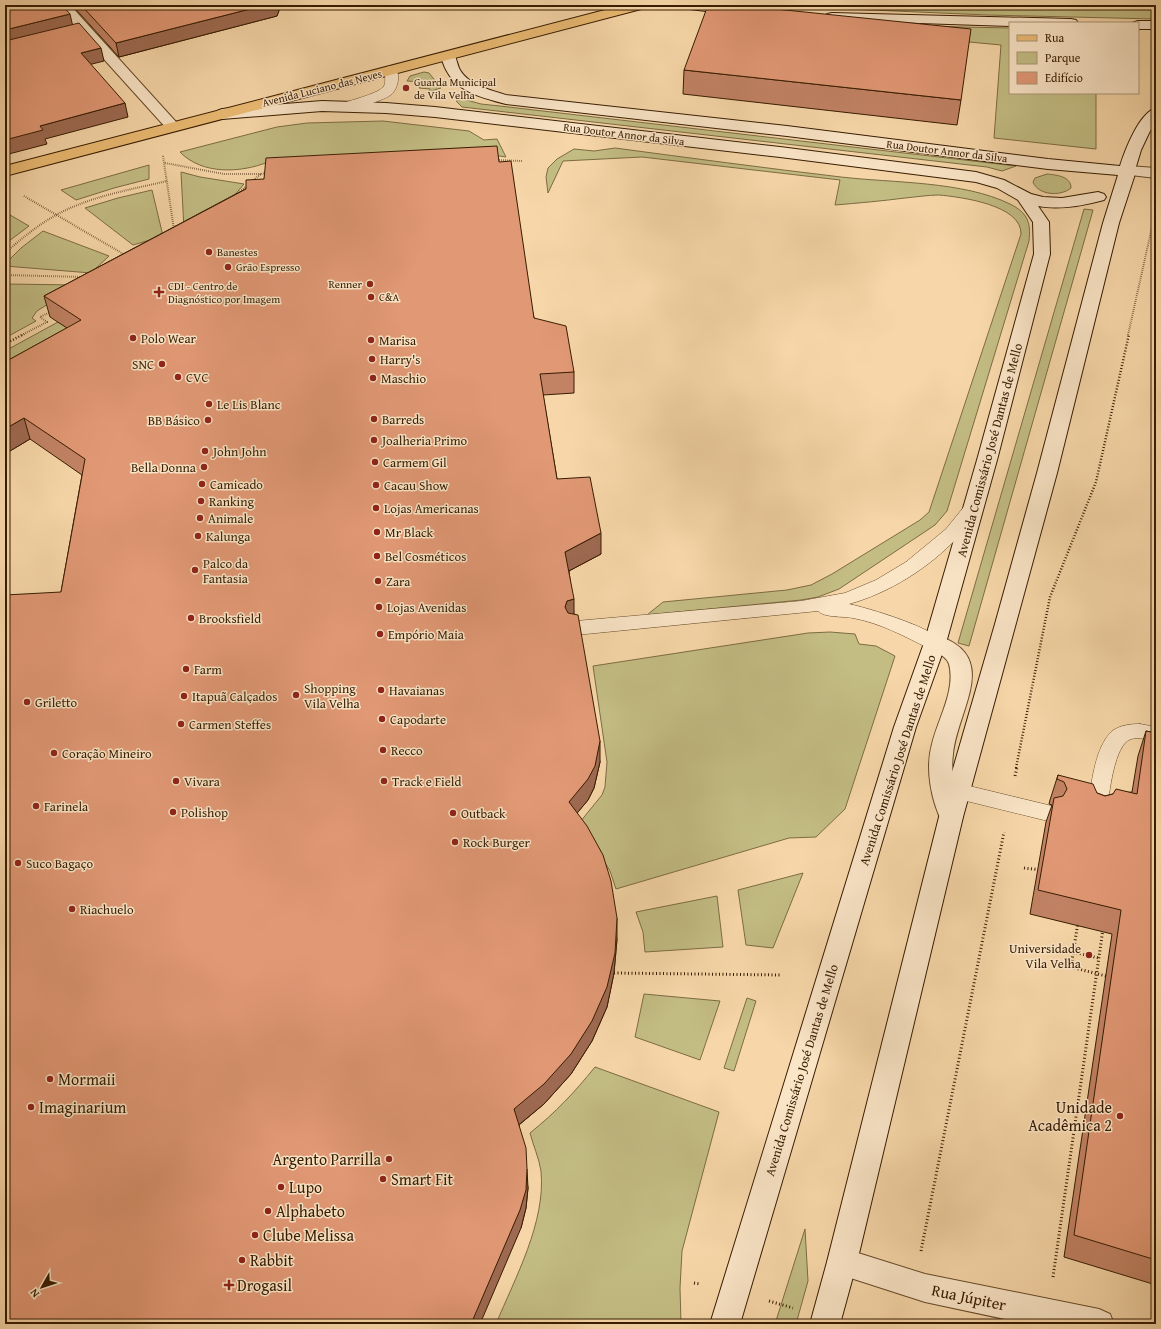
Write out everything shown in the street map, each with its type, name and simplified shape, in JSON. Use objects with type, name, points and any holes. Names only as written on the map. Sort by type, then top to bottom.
[{"type":"main road","points":[[62,5],[172,126]]},
{"type":"main road","name":"Avenida Luciano das Neves","points":[[6,171],[172,126],[448,56],[640,5]]},
{"type":"main road","points":[[690,5],[752,12]]},
{"type":"main road","points":[[820,17],[1029,22]]},
{"type":"main road","points":[[1139,25],[1156,25]]},
{"type":"main road","points":[[71,34],[85,30]]},
{"type":"main road","name":"Rua Doutor Annor da Silva","points":[[448,56],[452,71],[467,85],[491,96],[506,99],[787,131],[1055,164],[1156,173]]},
{"type":"main road","name":"Rua Doutor Annor da Silva","points":[[218,114],[322,106],[348,106],[435,112],[976,177],[1010,188],[1026,185]]},
{"type":"main road","points":[[826,1321],[842,1262],[957,791],[1006,624],[1049,466],[1111,223],[1128,171],[1133,150],[1143,130],[1156,113]]},
{"type":"main road","points":[[1098,197],[1084,201],[1054,202],[1026,185],[1038,169],[1055,164],[1083,180],[1098,197],[1105,207],[1111,223]]},
{"type":"main road","name":"Avenida Comissário José Dantas de Mello","points":[[725,1324],[905,727],[935,643],[1042,254],[1041,222],[1026,185]]},
{"type":"main road","points":[[935,643],[948,649],[958,661],[962,677],[941,754],[943,788],[951,817]]},
{"type":"main road","name":"Rua Júpiter","points":[[842,1262],[914,1284],[1099,1324]]},
{"type":"lane","points":[[348,106],[385,92],[393,83],[391,70]]},
{"type":"lane","points":[[576,628],[801,607],[835,602],[856,595],[891,578],[934,549],[953,532],[973,507]]},
{"type":"lane","points":[[801,607],[835,608],[876,617],[898,624],[935,643]]},
{"type":"lane","points":[[1097,811],[1108,754],[1114,741],[1124,734],[1139,731],[1156,734]]},
{"type":"lane","points":[[957,791],[1048,814]]},
{"type":"path","points":[[493,160],[522,161]]},
{"type":"path","points":[[174,235],[165,162],[203,172],[225,175],[244,176],[269,173]]},
{"type":"path","points":[[232,199],[261,174]]},
{"type":"path","points":[[5,253],[36,228],[56,215],[81,204],[168,181]]},
{"type":"path","points":[[24,196],[125,255]]},
{"type":"path","points":[[914,1284],[1050,597],[1096,482],[1156,209]]},
{"type":"path","points":[[5,275],[88,278]]},
{"type":"path","points":[[5,344],[47,322],[40,317],[53,310]]},
{"type":"path","points":[[1024,868],[1045,871]]},
{"type":"path","points":[[1079,916],[1071,967],[1106,976]]},
{"type":"path","points":[[1053,1276],[1104,927]]},
{"type":"path","points":[[1073,952],[1099,958]]},
{"type":"path","points":[[614,973],[782,975]]},
{"type":"path","points":[[694,1283],[734,1291],[826,1321]]},
{"type":"green space","points":[[756,5],[975,5],[1093,9],[1116,6],[1156,8],[1156,19],[987,15]]},
{"type":"green space","points":[[714,18],[872,25],[1009,28],[1009,94],[1096,94],[1096,149],[994,138],[1001,45]]},
{"type":"green space","points":[[424,72],[429,73],[441,88],[428,92],[430,89],[419,88],[422,82],[407,81],[410,76]]},
{"type":"green space","points":[[463,99],[481,104],[1016,166],[1002,171],[987,167],[462,107],[456,101]]},
{"type":"green space","points":[[383,121],[469,131],[484,140],[497,139],[506,157],[479,153],[268,162],[246,168],[222,170],[199,165],[180,152],[277,127],[307,123]]},
{"type":"green space","points":[[615,148],[841,177],[950,187],[991,196],[1016,207],[1027,219],[1029,224],[1029,241],[947,511],[935,525],[839,589],[818,597],[801,600],[647,615],[663,602],[787,590],[811,585],[832,574],[920,520],[929,512],[1021,234],[1019,224],[1012,216],[1001,209],[989,204],[961,198],[935,195],[835,205],[840,180],[642,157],[563,161],[548,193],[546,177],[548,168],[557,159],[574,149],[594,151]]},
{"type":"green space","points":[[149,165],[149,179],[76,200],[61,190]]},
{"type":"green space","points":[[181,172],[200,177],[244,184],[233,197],[184,230]]},
{"type":"green space","points":[[1047,174],[1066,179],[1069,181],[1071,188],[1061,193],[1050,193],[1040,190],[1033,182],[1035,178]]},
{"type":"green space","points":[[152,190],[163,236],[133,245],[85,208],[118,198]]},
{"type":"green space","points":[[1084,209],[1093,210],[969,646],[958,643]]},
{"type":"green space","points":[[5,212],[29,226],[5,244]]},
{"type":"green space","points":[[43,231],[109,256],[91,273],[5,266],[5,264],[21,248]]},
{"type":"green space","points":[[5,284],[78,285],[37,311],[32,318],[36,321],[5,338]]},
{"type":"green space","points":[[58,322],[88,340],[5,387],[5,351]]},
{"type":"green space","points":[[830,632],[855,634],[859,644],[876,646],[895,656],[845,809],[816,837],[789,838],[616,889],[610,871],[580,822],[602,795],[605,787],[607,762],[593,666],[808,633]]},
{"type":"green space","points":[[803,873],[773,948],[746,945],[738,890]]},
{"type":"green space","points":[[717,896],[723,947],[645,952],[643,932],[636,912]]},
{"type":"green space","points":[[644,994],[720,1001],[700,1060],[635,1037]]},
{"type":"green space","points":[[747,998],[756,1001],[734,1071],[724,1068]]},
{"type":"green space","points":[[595,1067],[719,1112],[682,1251],[680,1288],[681,1324],[496,1324],[528,1249],[539,1210],[541,1171],[530,1133],[564,1102]]},
{"type":"green space","points":[[805,1229],[808,1281],[796,1324],[775,1324]]},
{"type":"shaded area","points":[[976,5],[1156,5],[1156,8],[1116,6],[1093,9]]},
{"type":"building","points":[[5,5],[62,5],[70,14],[5,30]]},
{"type":"building","points":[[81,5],[266,5],[116,43]]},
{"type":"building","points":[[708,5],[736,5],[971,29],[961,100],[684,70]]},
{"type":"building","points":[[79,23],[101,48],[81,53],[125,103],[40,126],[43,130],[5,140],[5,41]]},
{"type":"building","name":"Shopping Vila Velha","points":[[497,146],[499,162],[511,161],[534,318],[566,326],[574,372],[540,374],[557,479],[590,477],[601,533],[565,552],[574,599],[567,601],[565,607],[568,613],[578,615],[600,741],[595,766],[588,779],[569,802],[587,826],[603,855],[611,881],[617,918],[615,953],[607,987],[592,1021],[571,1054],[544,1084],[514,1109],[526,1148],[526,1190],[520,1210],[471,1324],[5,1324],[5,595],[61,592],[85,459],[24,418],[5,429],[5,362],[81,320],[44,296],[246,189],[246,180],[264,179],[266,158]]},
{"type":"building","name":"Unidade Acadêmica 2","points":[[1146,731],[1156,733],[1156,1260],[1074,1235],[1121,910],[1038,890],[1054,798],[1063,796],[1067,789],[1064,782],[1057,779],[1058,775],[1093,784],[1097,793],[1105,796],[1113,794],[1116,789],[1137,794]]},
{"type":"place","name":"Guarda Municipal de Vila Velha","points":[[406,88]]},
{"type":"place","name":"Banestes","points":[[209,252]]},
{"type":"place","name":"Grão Espresso","points":[[228,267]]},
{"type":"place","name":"Renner","points":[[370,284]]},
{"type":"place","name":"CDI - Centro de Diagnóstico por Imagem","points":[[159,292]]},
{"type":"place","name":"C&A","points":[[371,297]]},
{"type":"place","name":"Polo Wear","points":[[133,338]]},
{"type":"place","name":"Marisa","points":[[371,340]]},
{"type":"place","name":"Harry's","points":[[372,359]]},
{"type":"place","name":"SNC","points":[[162,364]]},
{"type":"place","name":"CVC","points":[[178,377]]},
{"type":"place","name":"Maschio","points":[[373,378]]},
{"type":"place","name":"Le Lis Blanc","points":[[209,404]]},
{"type":"place","name":"Barreds","points":[[374,419]]},
{"type":"place","name":"BB Básico","points":[[208,420]]},
{"type":"place","name":"Joalheria Primo","points":[[374,440]]},
{"type":"place","name":"John John","points":[[205,451]]},
{"type":"place","name":"Carmem Gil","points":[[375,462]]},
{"type":"place","name":"Bella Donna","points":[[204,467]]},
{"type":"place","name":"Camicado","points":[[202,484]]},
{"type":"place","name":"Cacau Show","points":[[376,485]]},
{"type":"place","name":"Ranking","points":[[201,501]]},
{"type":"place","name":"Lojas Americanas","points":[[376,508]]},
{"type":"place","name":"Animale","points":[[200,518]]},
{"type":"place","name":"Mr Black","points":[[377,532]]},
{"type":"place","name":"Kalunga","points":[[198,536]]},
{"type":"place","name":"Bel Cosméticos","points":[[377,556]]},
{"type":"place","name":"Palco da Fantasia","points":[[195,570]]},
{"type":"place","name":"Zara","points":[[378,581]]},
{"type":"place","name":"Lojas Avenidas","points":[[379,607]]},
{"type":"place","name":"Brooksfield","points":[[191,618]]},
{"type":"place","name":"Empório Maia","points":[[380,634]]},
{"type":"place","name":"Farm","points":[[186,669]]},
{"type":"place","name":"Havaianas","points":[[381,690]]},
{"type":"place","name":"Shopping Vila Velha","points":[[296,695]]},
{"type":"place","name":"Itapuã Calçados","points":[[184,696]]},
{"type":"place","name":"Griletto","points":[[27,702]]},
{"type":"place","name":"Capodarte","points":[[382,719]]},
{"type":"place","name":"Carmen Steffes","points":[[181,724]]},
{"type":"place","name":"Recco","points":[[383,750]]},
{"type":"place","name":"Coração Mineiro","points":[[54,753]]},
{"type":"place","name":"Vivara","points":[[176,781]]},
{"type":"place","name":"Track e Field","points":[[384,781]]},
{"type":"place","name":"Farinela","points":[[36,806]]},
{"type":"place","name":"Polishop","points":[[173,812]]},
{"type":"place","name":"Outback","points":[[453,813]]},
{"type":"place","name":"Rock Burger","points":[[455,842]]},
{"type":"place","name":"Suco Bagaço","points":[[18,863]]},
{"type":"place","name":"Riachuelo","points":[[72,909]]},
{"type":"place","name":"Universidade Vila Velha","points":[[1089,955]]},
{"type":"place","name":"Mormaii","points":[[50,1079]]},
{"type":"place","name":"Imaginarium","points":[[31,1107]]},
{"type":"place","name":"Unidade Acadêmica 2","points":[[1120,1116]]},
{"type":"place","name":"Argento Parrilla","points":[[389,1159]]},
{"type":"place","name":"Smart Fit","points":[[383,1179]]},
{"type":"place","name":"Lupo","points":[[281,1187]]},
{"type":"place","name":"Alphabeto","points":[[268,1211]]},
{"type":"place","name":"Clube Melissa","points":[[255,1235]]},
{"type":"place","name":"Rabbit","points":[[242,1260]]},
{"type":"place","name":"Drogasil","points":[[229,1285]]}]
